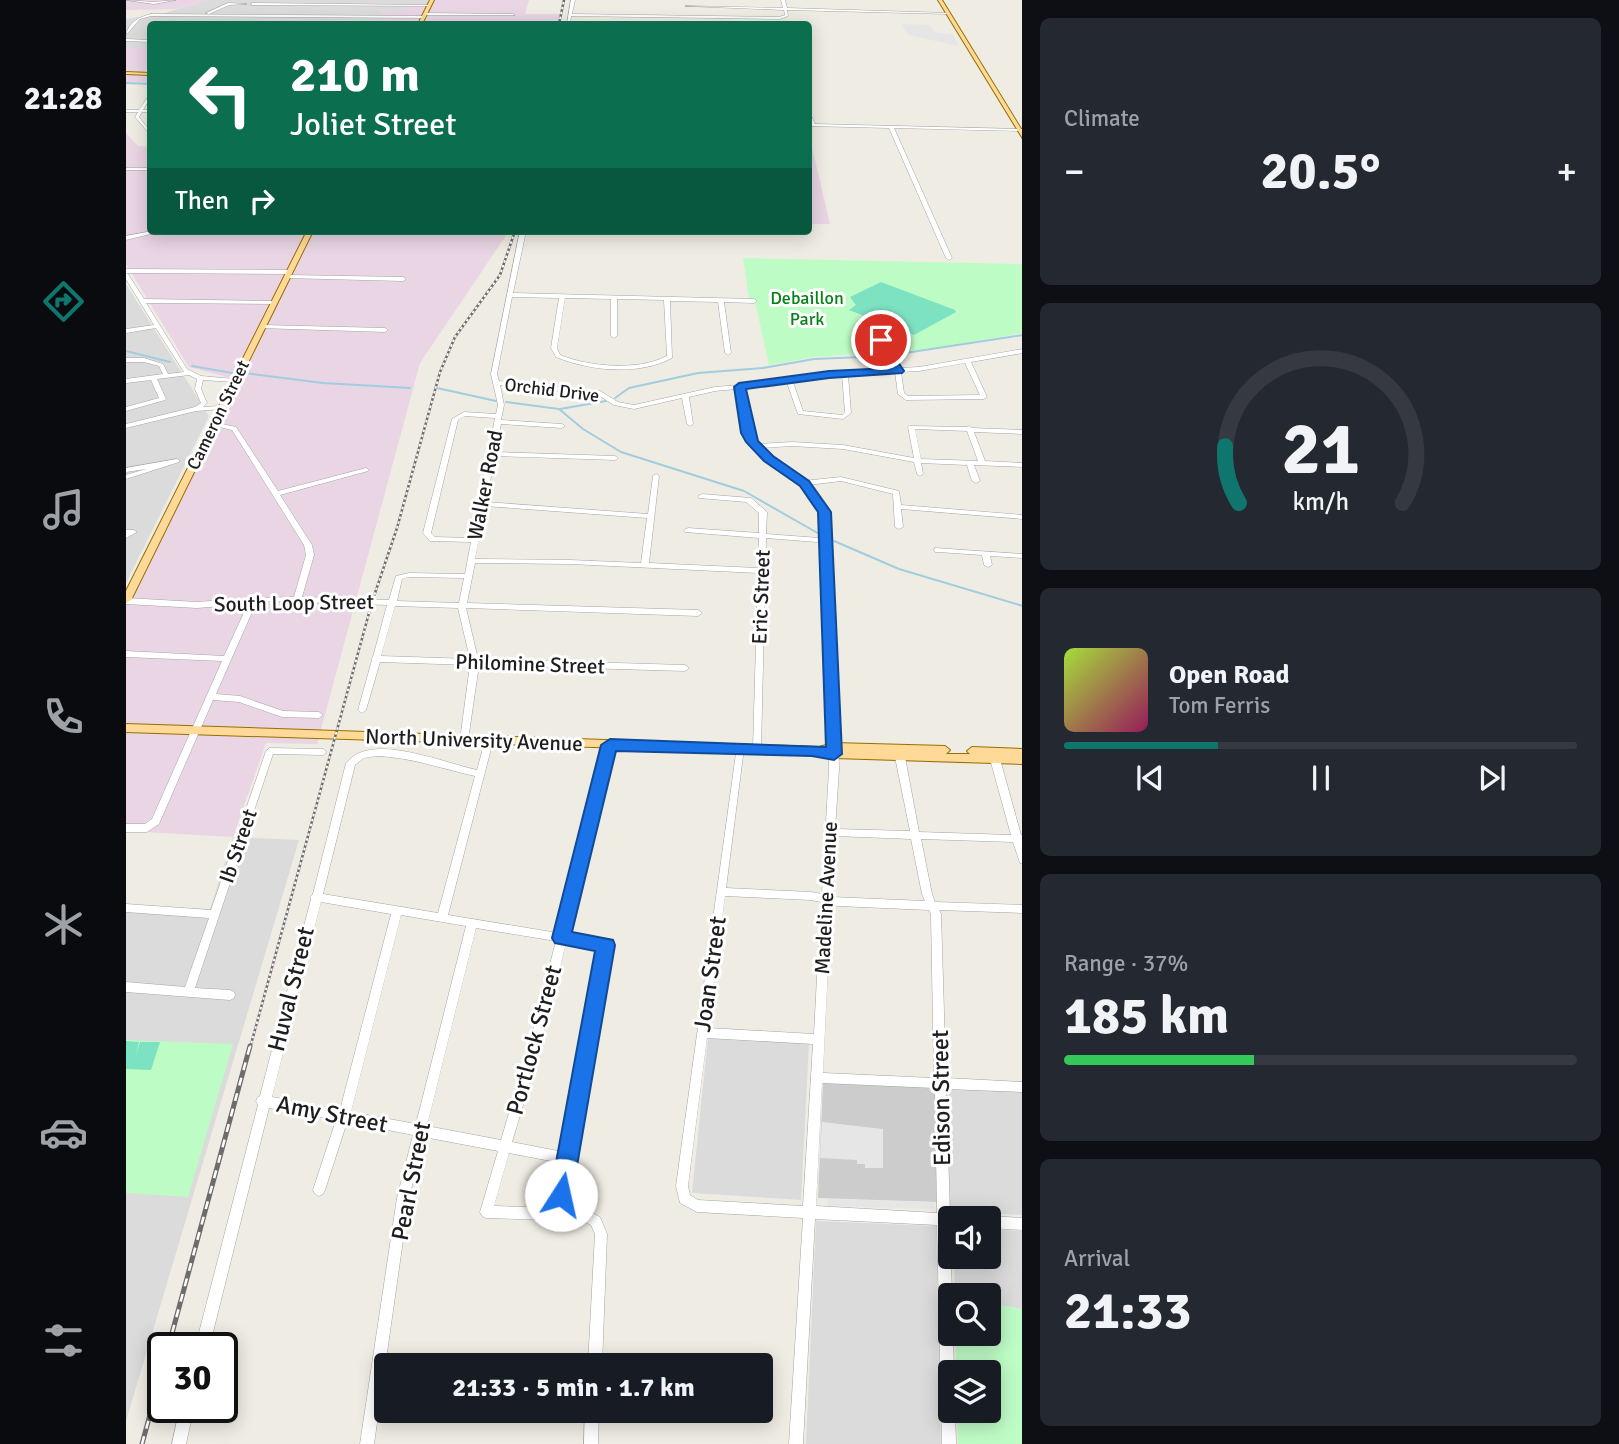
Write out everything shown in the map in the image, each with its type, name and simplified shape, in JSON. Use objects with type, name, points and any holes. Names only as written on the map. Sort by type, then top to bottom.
[{"type":"main road","points":[[421,21],[432,0]]},
{"type":"main road","points":[[940,0],[1020,130],[1022,138]]},
{"type":"main road","points":[[126,73],[147,74]]},
{"type":"main road","name":"Cameron Street","points":[[126,601],[129,587],[308,235]]},
{"type":"main road","name":"North University Avenue","points":[[126,728],[610,745],[1022,753]]},
{"type":"main road","name":"North University Avenue","points":[[830,751],[900,757],[1022,760]]},
{"type":"street","points":[[127,0],[154,3],[174,0]]},
{"type":"street","points":[[351,5],[355,0]]},
{"type":"street","points":[[569,21],[573,0]]},
{"type":"street","points":[[570,15],[776,18],[787,16],[783,0]]},
{"type":"street","points":[[207,21],[210,15],[222,6],[231,2],[245,4]]},
{"type":"street","points":[[252,4],[270,2],[429,6]]},
{"type":"street","points":[[688,16],[687,3],[948,13]]},
{"type":"street","points":[[212,5],[222,6]]},
{"type":"street","points":[[172,21],[176,15]]},
{"type":"street","points":[[244,21],[247,15]]},
{"type":"street","points":[[127,31],[145,16],[513,15]]},
{"type":"street","points":[[126,40],[147,41]]},
{"type":"street","points":[[147,100],[137,118],[147,130]]},
{"type":"street","points":[[126,111],[147,111]]},
{"type":"street","points":[[812,126],[1020,130]]},
{"type":"street","points":[[891,127],[949,258]]},
{"type":"street","points":[[126,169],[147,169]]},
{"type":"street","points":[[126,238],[147,234]]},
{"type":"street","name":"Walker Road","points":[[464,740],[475,662],[463,606],[501,402],[494,374],[522,235]]},
{"type":"street","points":[[188,373],[126,273],[403,279]]},
{"type":"street","points":[[510,295],[754,301]]},
{"type":"street","points":[[562,296],[554,348],[558,356],[573,361],[639,368],[670,357],[667,299]]},
{"type":"street","points":[[614,298],[614,335]]},
{"type":"street","points":[[721,301],[728,352]]},
{"type":"street","points":[[142,302],[274,302]]},
{"type":"street","points":[[126,331],[158,326]]},
{"type":"street","points":[[262,327],[385,330]]},
{"type":"street","name":"Orchid Drive","points":[[495,383],[597,392],[617,404],[630,407],[739,387],[845,374],[898,371],[968,362],[1022,351]]},
{"type":"street","points":[[886,353],[898,371],[904,397],[982,398],[984,394],[968,362]]},
{"type":"street","points":[[126,360],[144,360],[161,365],[166,375]]},
{"type":"street","points":[[126,381],[188,373],[200,377],[233,380]]},
{"type":"street","points":[[790,381],[800,413],[843,417],[848,413],[845,374]]},
{"type":"street","points":[[126,409],[163,400],[153,377]]},
{"type":"street","points":[[197,408],[204,403],[198,389],[200,377]]},
{"type":"street","points":[[739,387],[747,433],[755,446],[843,447],[918,461],[1022,465]]},
{"type":"street","points":[[685,395],[690,424]]},
{"type":"street","points":[[126,426],[197,408],[220,408]]},
{"type":"street","points":[[475,540],[430,538],[427,533],[455,419],[459,416],[562,426]]},
{"type":"street","points":[[213,424],[234,428],[310,552],[297,600]]},
{"type":"street","points":[[920,474],[911,427],[1022,432]]},
{"type":"street","points":[[969,428],[982,462]]},
{"type":"street","name":"Madeline Avenue","points":[[755,446],[806,485],[823,507],[827,523],[830,832],[796,1444]]},
{"type":"street","points":[[491,454],[615,458]]},
{"type":"street","points":[[126,470],[177,461],[126,477]]},
{"type":"street","points":[[969,462],[976,481]]},
{"type":"street","points":[[276,494],[366,470]]},
{"type":"street","points":[[645,565],[656,476]]},
{"type":"street","points":[[806,485],[857,484],[896,492],[899,527]]},
{"type":"street","name":"Eric Street","points":[[702,496],[754,502],[763,512],[757,748]]},
{"type":"street","points":[[482,504],[651,516]]},
{"type":"street","points":[[897,507],[1022,517]]},
{"type":"street","points":[[688,530],[817,540]]},
{"type":"street","points":[[938,550],[1022,556]]},
{"type":"street","points":[[985,553],[988,565]]},
{"type":"street","points":[[471,561],[762,571]]},
{"type":"street","points":[[362,710],[391,602],[401,576],[468,576]]},
{"type":"street","points":[[126,828],[152,826],[197,731],[253,600]]},
{"type":"street","name":"South Loop Street","points":[[126,601],[197,605],[253,600],[297,600],[698,613]]},
{"type":"street","points":[[126,654],[228,659]]},
{"type":"street","name":"Philomine Street","points":[[375,659],[685,668]]},
{"type":"street","points":[[211,697],[240,699],[282,714],[319,715]]},
{"type":"street","points":[[442,918],[489,741]]},
{"type":"street","name":"Portlock Street","points":[[558,1214],[486,1212],[536,1045],[610,745]]},
{"type":"street","name":"Joan Street","points":[[740,748],[682,1186],[684,1199],[697,1206],[808,1212]]},
{"type":"street","name":"Ib Street","points":[[189,991],[270,751],[323,752]]},
{"type":"street","name":"Huval Street","points":[[206,1332],[262,1101],[354,759],[367,753],[407,755],[460,771],[481,774]]},
{"type":"street","name":"Edison Street","points":[[900,757],[927,894],[936,914],[946,1206]]},
{"type":"street","points":[[995,759],[1019,839],[1022,860]]},
{"type":"street","points":[[830,832],[1019,839]]},
{"type":"street","points":[[721,892],[1022,909]]},
{"type":"street","points":[[315,897],[606,945],[558,1214],[589,1216],[600,1228],[595,1353]]},
{"type":"street","points":[[126,908],[215,914]]},
{"type":"street","points":[[319,1191],[344,1115],[397,911]]},
{"type":"street","name":"Pearl Street","points":[[367,1444],[403,1198],[472,923]]},
{"type":"street","points":[[126,987],[230,995]]},
{"type":"street","points":[[702,1033],[818,1040]]},
{"type":"street","points":[[816,1077],[1022,1087]]},
{"type":"street","name":"Amy Street","points":[[262,1101],[567,1158]]},
{"type":"street","points":[[808,1212],[938,1219]]},
{"type":"street","points":[[1001,1223],[1022,1224]]},
{"type":"street","name":"Edison Street","points":[[947,1269],[949,1444]]},
{"type":"street","points":[[179,1444],[184,1423]]},
{"type":"street","points":[[591,1444],[592,1423]]},
{"type":"shaded area","points":[[126,0],[208,0],[177,9],[126,10]]},
{"type":"shaded area","points":[[208,0],[429,0],[426,5],[377,21],[147,21],[147,47],[126,47],[126,19],[165,13]]},
{"type":"shaded area","points":[[434,0],[529,0],[525,14],[562,14],[561,21],[377,21],[382,10],[406,11],[409,5],[431,5]]},
{"type":"shaded area","points":[[262,19],[377,21],[261,21]]},
{"type":"shaded area","points":[[902,24],[930,25],[934,32],[953,35],[959,46],[908,35]]},
{"type":"shaded area","points":[[126,47],[147,47],[147,83],[126,82]]},
{"type":"shaded area","points":[[126,133],[138,146],[147,147],[147,235],[506,235],[420,363],[317,744],[266,743],[233,837],[126,831],[126,596],[238,380],[189,367],[126,264]]},
{"type":"shaded area","points":[[812,148],[830,224],[812,224]]},
{"type":"shaded area","points":[[126,284],[209,416],[126,583]]},
{"type":"shaded area","points":[[233,837],[299,840],[153,1332],[147,1332],[147,1350],[126,1421],[126,905],[210,909]]},
{"type":"shaded area","points":[[708,1038],[809,1043],[801,1200],[692,1193]]},
{"type":"shaded area","points":[[823,1082],[935,1087],[937,1202],[818,1198]]},
{"type":"shaded area","points":[[946,1087],[1022,1090],[1022,1215],[1001,1214],[1001,1206],[949,1206]]},
{"type":"shaded area","points":[[822,1122],[883,1129],[883,1168],[865,1168],[865,1164],[857,1164],[857,1160],[820,1158]]},
{"type":"shaded area","points":[[827,1199],[934,1202],[934,1209],[828,1206]]},
{"type":"shaded area","points":[[816,1221],[936,1226],[938,1423],[941,1423],[941,1444],[806,1444]]},
{"type":"shaded area","points":[[1001,1230],[1022,1231],[1022,1309],[1001,1305],[1001,1283],[955,1283],[954,1269],[1001,1269]]},
{"type":"green space","name":"Debaillon Park","points":[[743,258],[1022,264],[1022,333],[931,349],[814,357],[769,365],[756,306],[749,298]]},
{"type":"green space","points":[[881,282],[956,312],[914,335],[849,310],[856,305],[850,297]]},
{"type":"green space","points":[[126,1040],[233,1044],[188,1197],[126,1193]]},
{"type":"green space","points":[[126,1041],[139,1042],[136,1055],[140,1042],[160,1042],[151,1070],[126,1069]]},
{"type":"green space","points":[[1001,1305],[1022,1309],[1022,1444],[958,1444],[957,1423],[1001,1423],[1001,1360],[956,1360],[956,1346],[1001,1346]]},
{"type":"waterway","points":[[126,83],[147,84]]},
{"type":"waterway","points":[[892,355],[1022,335]]},
{"type":"waterway","points":[[126,351],[170,362]]},
{"type":"waterway","points":[[615,398],[629,388],[698,373],[763,368],[814,359],[887,356]]},
{"type":"waterway","points":[[192,366],[232,373]]},
{"type":"waterway","points":[[244,373],[323,383],[410,388]]},
{"type":"waterway","points":[[437,388],[496,401]]},
{"type":"waterway","points":[[560,409],[606,401]]},
{"type":"waterway","points":[[506,402],[559,409],[583,429],[621,452],[744,491],[821,535]]},
{"type":"waterway","points":[[834,541],[899,569],[1022,606]]},
{"type":"railway","points":[[560,21],[564,0]]},
{"type":"railway","points":[[250,1048],[372,602],[397,528],[440,372],[455,337],[500,275],[514,235]]},
{"type":"railway","points":[[172,1332],[250,1046]]},
{"type":"railway","points":[[142,1444],[148,1423]]},
{"type":"route","points":[[561,1195],[606,945],[561,938],[610,745],[823,750],[834,754],[825,512],[804,483],[769,459],[752,442],[747,433],[739,387],[764,386],[829,374],[898,371],[883,348],[888,344],[881,340]]}]
